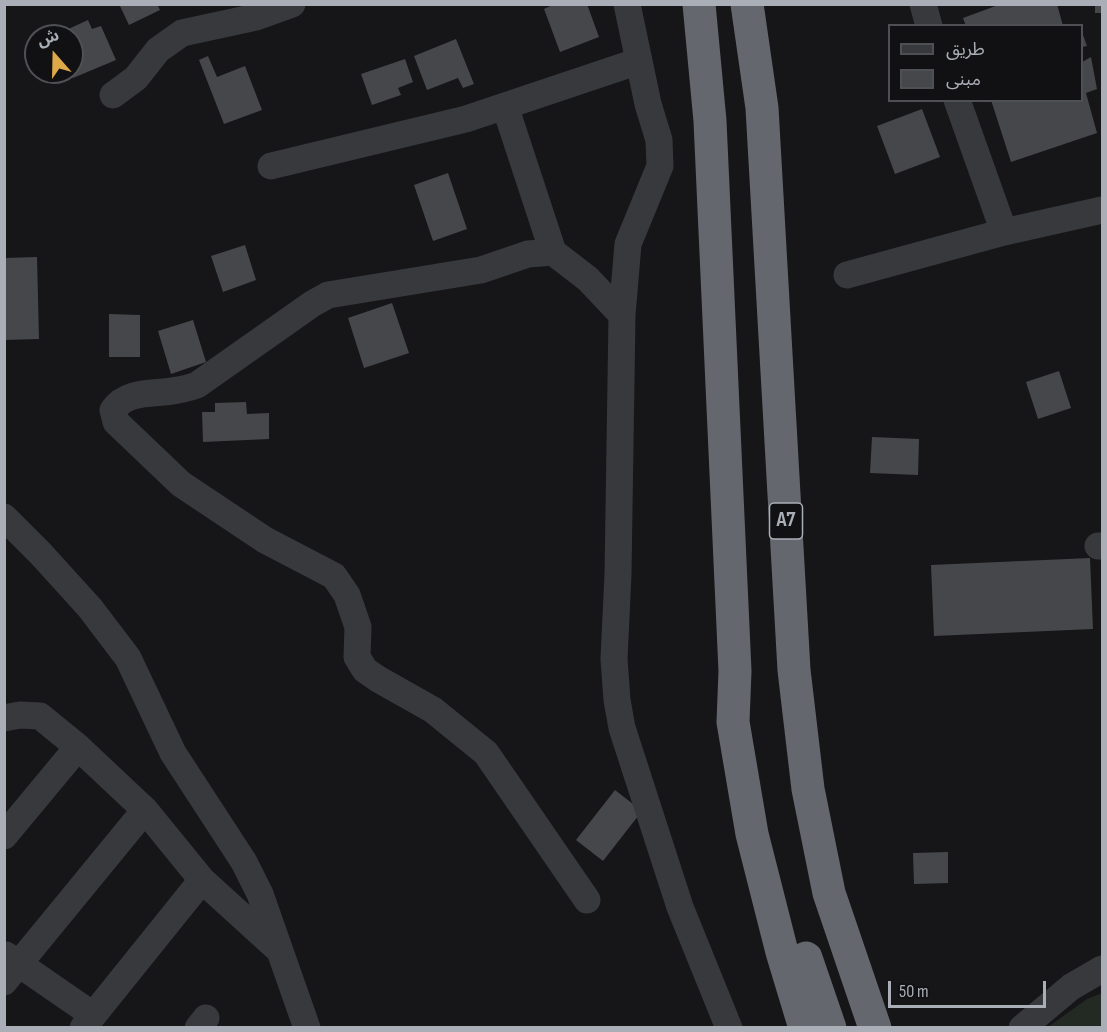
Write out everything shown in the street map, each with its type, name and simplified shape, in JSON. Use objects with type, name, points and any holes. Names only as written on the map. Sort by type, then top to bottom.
[{"type":"highway","points":[[699,4],[710,121],[735,671],[733,722],[752,834],[782,952],[805,1028]]},
{"type":"highway","name":"A7","points":[[747,4],[762,108],[794,670],[808,789],[829,893],[875,1028]]},
{"type":"highway","points":[[794,670],[822,789],[890,1028]]},
{"type":"highway","points":[[735,671],[769,822],[802,946],[830,1028]]},
{"type":"street","points":[[114,94],[136,78],[158,50],[182,33],[256,18],[292,4]]},
{"type":"street","points":[[627,4],[648,104],[659,140],[660,166],[628,244],[622,315],[618,574],[614,659],[616,699],[622,728],[680,907],[729,1028]]},
{"type":"street","points":[[922,4],[928,24]]},
{"type":"street","points":[[271,166],[433,127],[639,62]]},
{"type":"street","points":[[958,102],[1004,232]]},
{"type":"street","points":[[505,106],[553,252],[588,279],[622,315]]},
{"type":"street","points":[[847,275],[1004,232],[1102,210]]},
{"type":"street","points":[[553,252],[528,254],[480,270],[328,295],[197,385],[179,390],[137,394],[119,401],[113,410],[116,422],[181,484],[265,540],[334,576],[346,595],[358,627],[357,657],[365,670],[433,710],[486,753],[587,900]]},
{"type":"street","points":[[4,517],[90,608],[128,658],[173,753],[244,862],[268,915],[307,1028]]},
{"type":"street","points":[[4,718],[20,715],[40,716],[78,747],[145,810],[202,880],[279,950]]},
{"type":"street","points":[[4,836],[78,747]]},
{"type":"street","points":[[145,810],[9,967],[88,1021],[202,880]]},
{"type":"street","points":[[1022,1028],[1071,987],[1102,969]]},
{"type":"shaded area","points":[[1102,993],[1102,1027],[1048,1027],[1087,999]]},
{"type":"building","points":[[119,4],[157,4],[160,10],[129,25]]},
{"type":"building","points":[[555,4],[587,4],[599,37],[560,52],[544,9]]},
{"type":"building","points":[[1001,4],[1057,4],[1062,24],[965,24],[963,18]]},
{"type":"building","points":[[1095,4],[1102,4],[1102,13],[1095,13]]},
{"type":"building","points":[[88,20],[92,29],[101,26],[116,60],[84,73],[84,24],[79,24]]},
{"type":"building","points":[[1083,35],[1087,46],[1083,47]]},
{"type":"building","points":[[456,39],[474,84],[463,88],[458,78],[427,90],[414,56]]},
{"type":"building","points":[[208,56],[217,77],[245,66],[262,110],[224,124],[199,60]]},
{"type":"building","points":[[1091,57],[1097,89],[1086,93],[1097,133],[1011,162],[992,102],[1083,102],[1083,61]]},
{"type":"building","points":[[405,59],[413,82],[398,88],[401,95],[372,105],[361,74]]},
{"type":"building","points":[[922,109],[940,157],[895,174],[877,126]]},
{"type":"building","points":[[448,173],[467,229],[433,241],[414,185]]},
{"type":"building","points":[[245,245],[256,280],[223,292],[211,256]]},
{"type":"building","points":[[37,257],[39,339],[4,340],[4,258]]},
{"type":"building","points":[[392,303],[409,353],[364,368],[348,318]]},
{"type":"building","points":[[109,314],[140,315],[140,357],[109,357]]},
{"type":"building","points":[[193,320],[206,362],[171,374],[158,331]]},
{"type":"building","points":[[1059,371],[1071,408],[1038,419],[1026,382]]},
{"type":"building","points":[[246,402],[247,414],[269,413],[269,439],[203,442],[202,412],[215,412],[215,403]]},
{"type":"building","points":[[872,437],[919,439],[918,475],[870,473]]},
{"type":"building","points":[[1090,558],[1093,629],[934,636],[931,565]]},
{"type":"building","points":[[615,790],[642,811],[603,861],[576,840]]},
{"type":"building","points":[[948,852],[948,883],[914,884],[913,853]]}]
